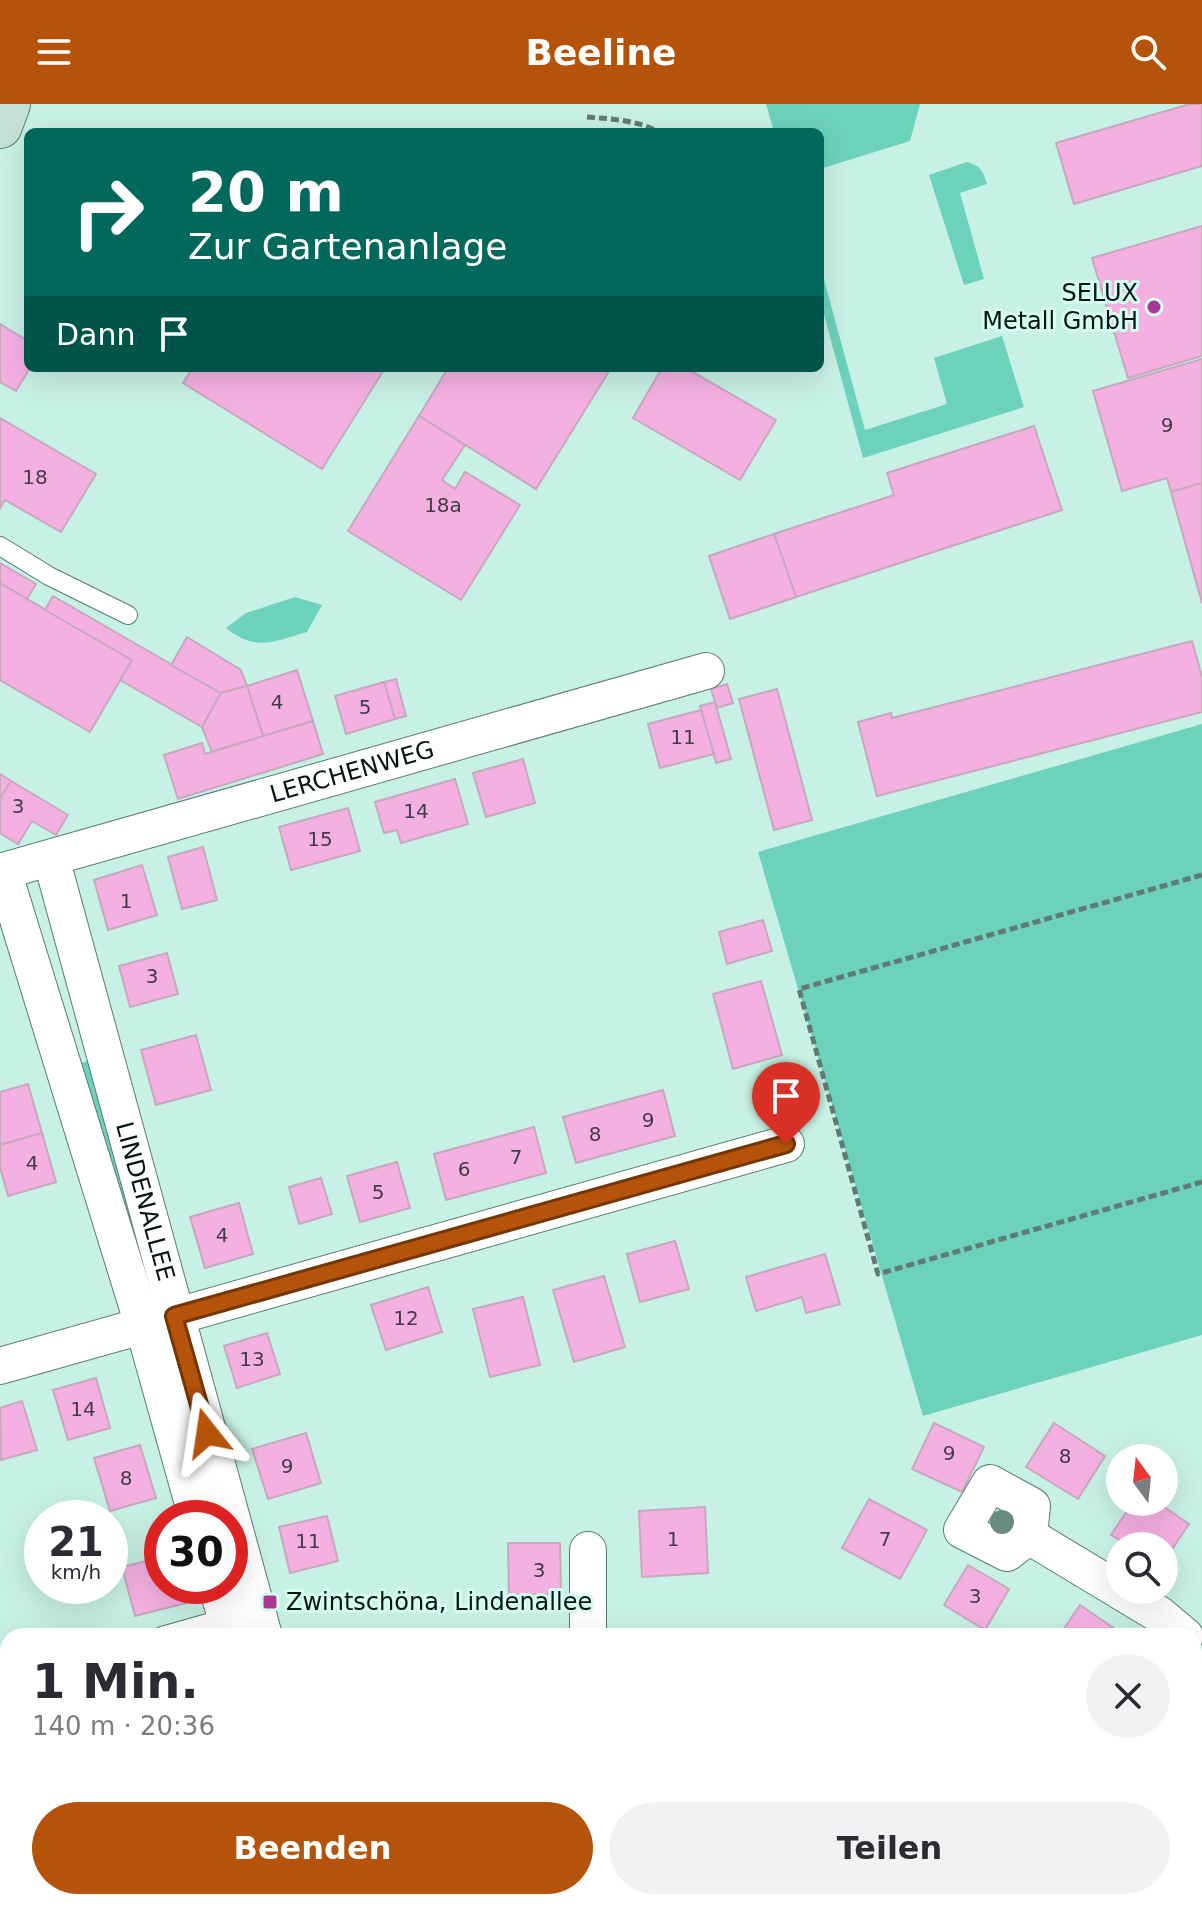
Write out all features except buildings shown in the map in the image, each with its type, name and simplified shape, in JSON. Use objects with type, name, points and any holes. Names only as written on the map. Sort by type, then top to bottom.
[{"type":"street","points":[[0,126],[8,104]]},
{"type":"street","name":"LERCHENWEG","points":[[1,872],[706,671]]},
{"type":"street","name":"LINDENALLEE","points":[[51,858],[158,1321],[193,1500]]},
{"type":"street","name":"LINDENALLEE","points":[[1,872],[261,1628]]},
{"type":"street","points":[[0,1366],[786,1144]]},
{"type":"street","points":[[1029,1536],[1160,1615],[1175,1628]]},
{"type":"street","points":[[588,1550],[588,1628]]},
{"type":"lane","points":[[0,546],[49,576],[128,615]]},
{"type":"lane","points":[[184,1628],[224,1613]]},
{"type":"path","points":[[587,117],[618,119],[652,128]]},
{"type":"path","points":[[1202,875],[799,989],[878,1274],[1202,1182]]},
{"type":"green space","points":[[766,104],[920,104],[910,141],[824,168],[824,128],[773,128]]},
{"type":"green space","points":[[967,162],[981,170],[987,184],[960,193],[984,279],[964,285],[929,175]]},
{"type":"green space","points":[[824,280],[865,430],[947,404],[934,358],[1002,336],[1024,407],[863,458],[824,315]]},
{"type":"green space","points":[[295,597],[322,605],[307,632],[265,643],[247,640],[226,628],[246,613]]},
{"type":"green space","points":[[1202,724],[1202,1335],[923,1416],[758,852]]},
{"type":"green space","points":[[88,1061],[154,1285],[144,1296],[80,1063]]},
{"type":"place","name":"SELUX Metall GmbH","points":[[1154,307]]},
{"type":"place","name":"Zwintschöna, Lindenallee","points":[[270,1602]]},
{"type":"route","points":[[207,1433],[174,1316],[786,1144]]}]
